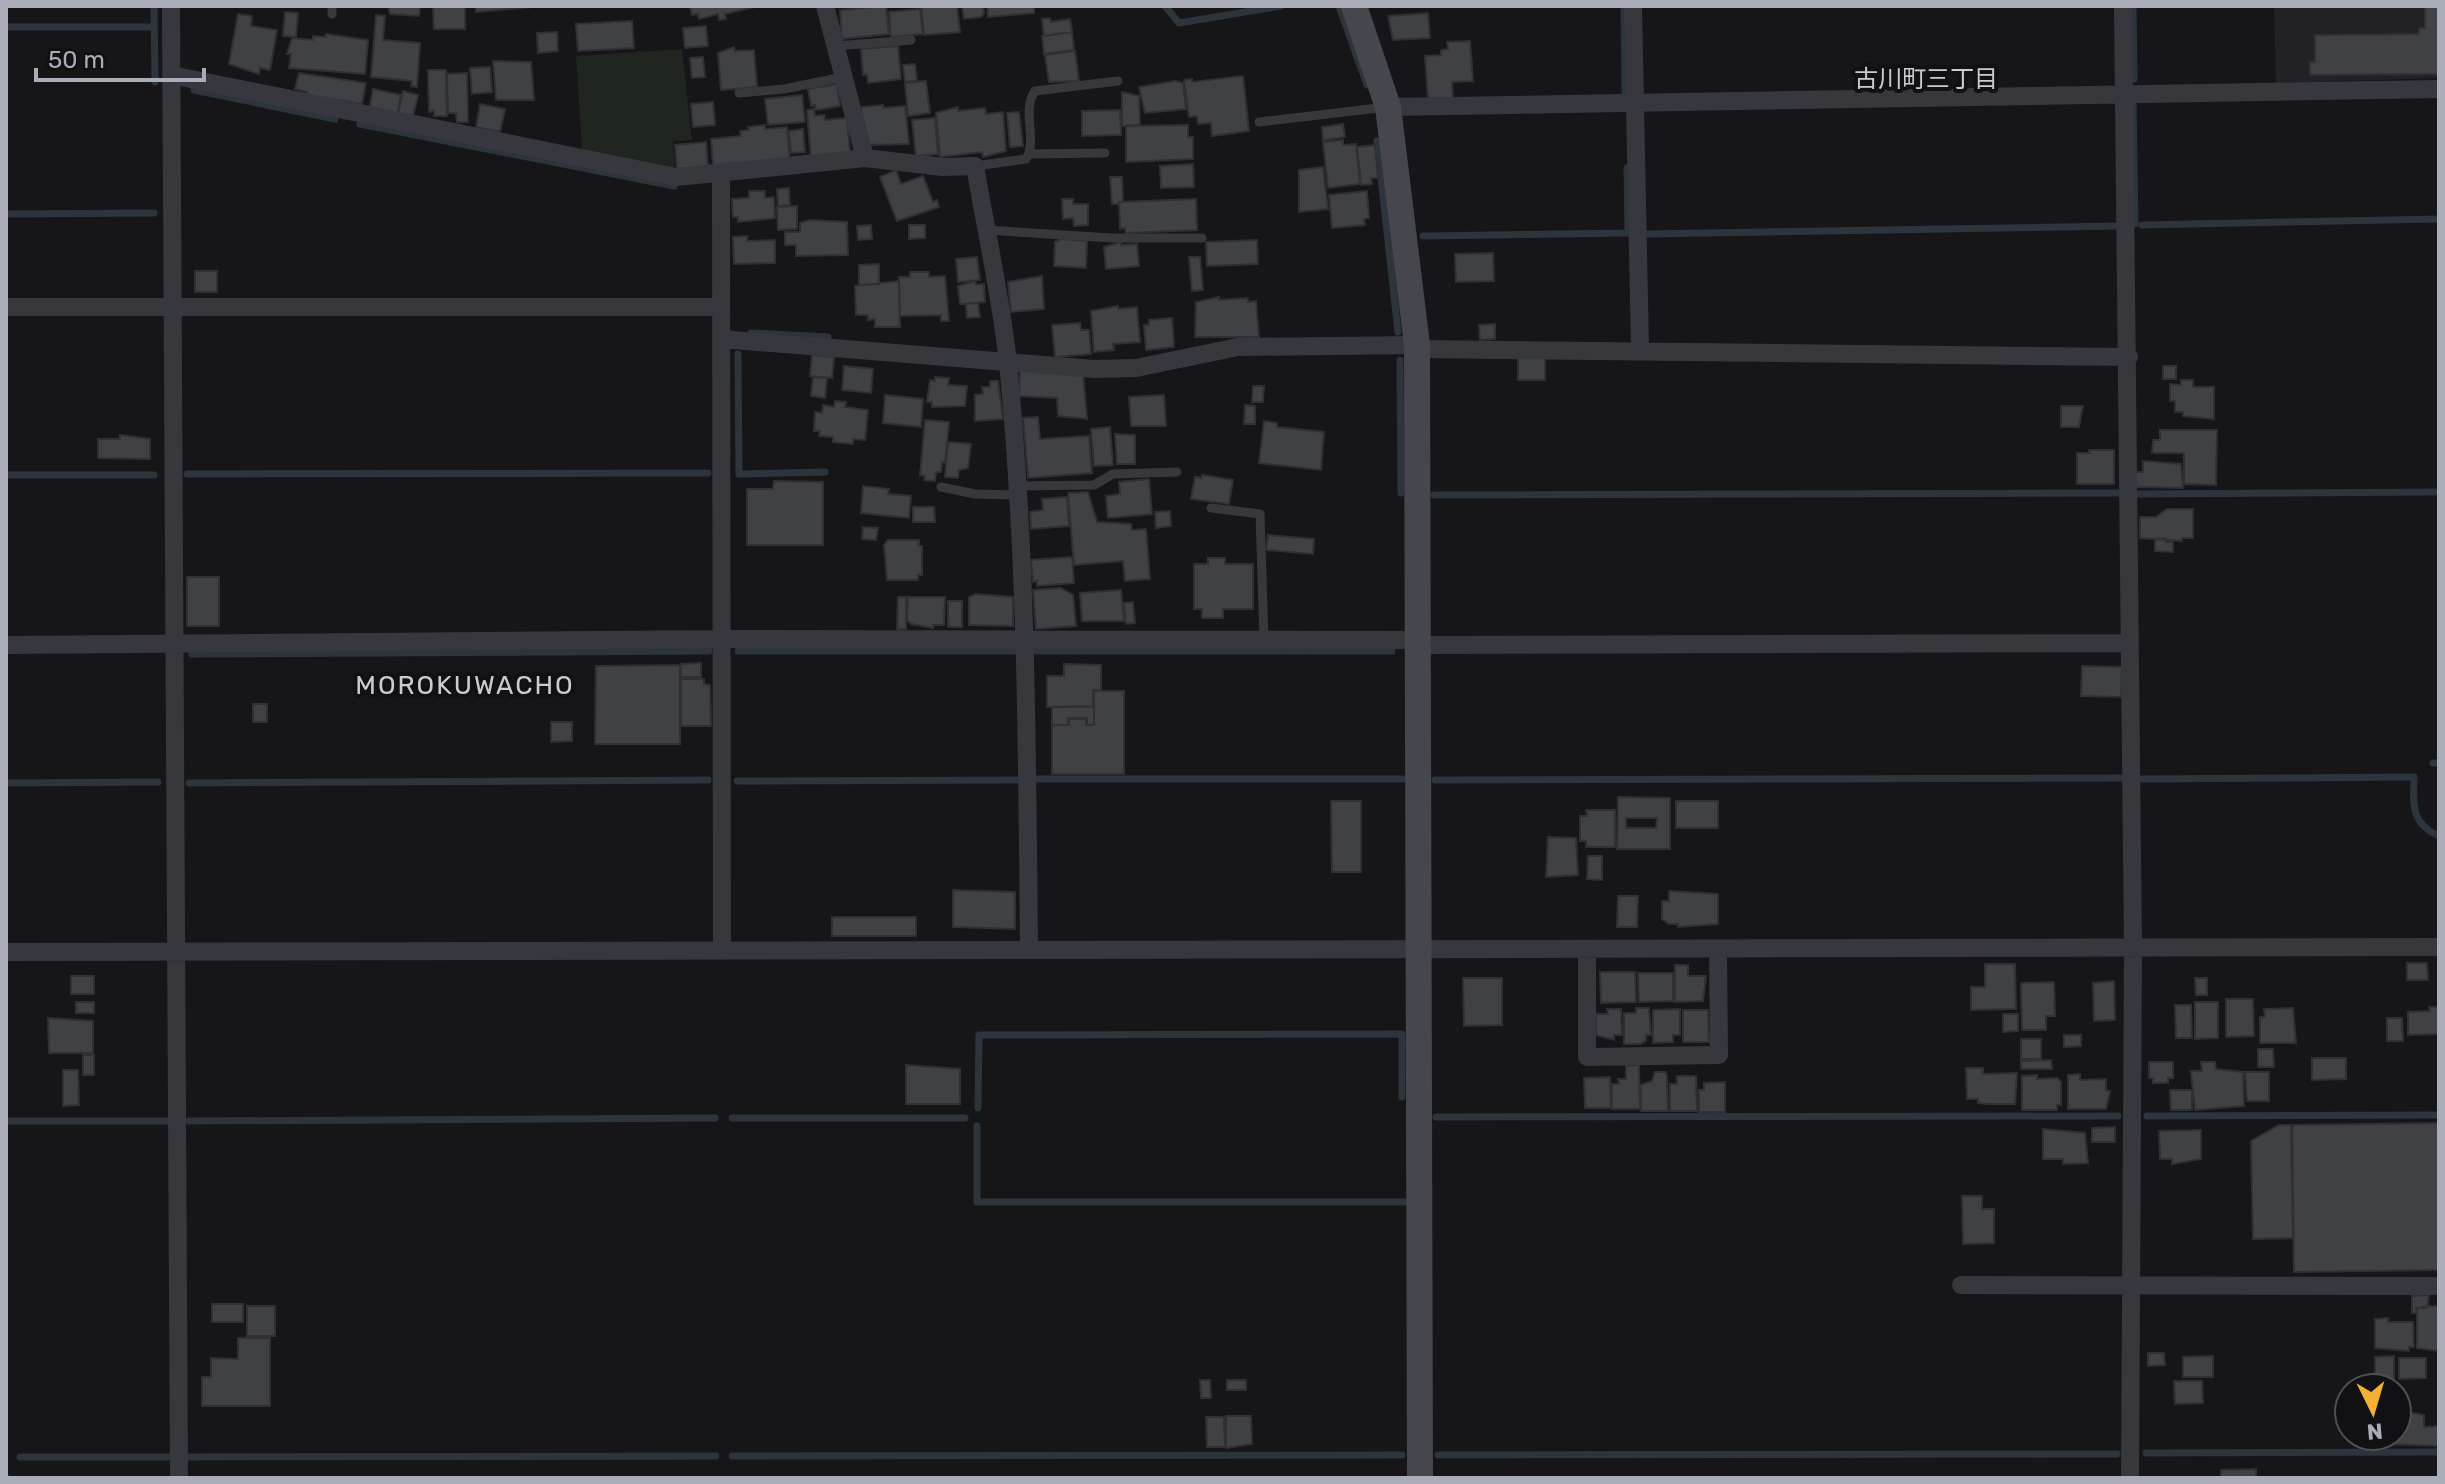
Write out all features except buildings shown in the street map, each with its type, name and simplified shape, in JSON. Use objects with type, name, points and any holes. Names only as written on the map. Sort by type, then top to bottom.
[{"type":"street","points":[[171,6],[179,1478]]},
{"type":"street","points":[[825,6],[865,158]]},
{"type":"street","points":[[1354,6],[1388,107],[1417,347],[1420,1478]]},
{"type":"street","points":[[1633,6],[1640,349]]},
{"type":"street","points":[[2123,6],[2133,947],[2130,1478]]},
{"type":"street","points":[[171,75],[676,177],[865,158],[943,167],[975,166],[1007,360],[1017,490],[1026,639],[1029,950]]},
{"type":"street","points":[[1388,107],[2439,89]]},
{"type":"street","points":[[721,174],[722,951]]},
{"type":"street","points":[[6,307],[721,307]]},
{"type":"street","points":[[721,339],[1094,369],[1136,368],[1238,347],[1640,349],[2129,357]]},
{"type":"street","points":[[6,645],[721,639],[2129,643]]},
{"type":"street","points":[[6,952],[2439,947]]},
{"type":"street","points":[[1587,949],[1587,1057],[1719,1055],[1718,949]]},
{"type":"street","points":[[1961,1285],[2439,1286]]},
{"type":"lane","points":[[835,46],[911,40]]},
{"type":"lane","points":[[739,93],[784,89],[843,77]]},
{"type":"lane","points":[[975,166],[1026,159],[1029,154],[1029,98],[1035,91],[1118,81]]},
{"type":"lane","points":[[1259,122],[1388,107]]},
{"type":"lane","points":[[1029,154],[1105,153]]},
{"type":"lane","points":[[986,230],[1112,238],[1202,238]]},
{"type":"lane","points":[[941,487],[975,494],[1094,485],[1113,474],[1177,472]]},
{"type":"lane","points":[[1211,508],[1260,514],[1264,639]]},
{"type":"shaded area","points":[[2274,6],[2439,6],[2439,78],[2276,83]]},
{"type":"shaded area","points":[[682,49],[692,140],[673,141],[675,171],[582,152],[576,56]]},
{"type":"waterway","points":[[154,6],[155,82]]},
{"type":"waterway","points":[[1165,6],[1179,23],[1281,6]]},
{"type":"waterway","points":[[1339,6],[1367,85]]},
{"type":"waterway","points":[[1624,6],[1625,92]]},
{"type":"waterway","points":[[2133,6],[2134,79]]},
{"type":"waterway","points":[[6,27],[154,27]]},
{"type":"waterway","points":[[194,90],[335,119]]},
{"type":"waterway","points":[[2133,102],[2135,224]]},
{"type":"waterway","points":[[360,124],[674,186]]},
{"type":"waterway","points":[[1377,141],[1398,332]]},
{"type":"waterway","points":[[1423,236],[1628,233],[1627,168]]},
{"type":"waterway","points":[[6,214],[154,213]]},
{"type":"waterway","points":[[2142,225],[2439,219]]},
{"type":"waterway","points":[[1646,234],[2118,226]]},
{"type":"waterway","points":[[751,333],[828,337]]},
{"type":"waterway","points":[[738,354],[739,474],[825,472]]},
{"type":"waterway","points":[[1400,360],[1401,493]]},
{"type":"waterway","points":[[187,474],[708,473]]},
{"type":"waterway","points":[[6,475],[154,475]]},
{"type":"waterway","points":[[2139,494],[2435,492]]},
{"type":"waterway","points":[[1434,495],[2118,493]]},
{"type":"waterway","points":[[192,654],[709,651]]},
{"type":"waterway","points":[[738,651],[1017,651]]},
{"type":"waterway","points":[[1035,651],[1392,651]]},
{"type":"waterway","points":[[2433,763],[2439,763]]},
{"type":"waterway","points":[[2142,779],[2414,777],[2416,812],[2423,826],[2439,836]]},
{"type":"waterway","points":[[1435,780],[2122,778]]},
{"type":"waterway","points":[[1035,779],[1403,779]]},
{"type":"waterway","points":[[189,783],[708,780]]},
{"type":"waterway","points":[[737,781],[1019,780]]},
{"type":"waterway","points":[[6,783],[158,782]]},
{"type":"waterway","points":[[978,1108],[979,1035],[1402,1034],[1402,1097]]},
{"type":"waterway","points":[[2147,1116],[2439,1115]]},
{"type":"waterway","points":[[1436,1117],[2118,1116]]},
{"type":"waterway","points":[[189,1121],[715,1118]]},
{"type":"waterway","points":[[732,1118],[965,1118]]},
{"type":"waterway","points":[[6,1121],[169,1121]]},
{"type":"waterway","points":[[977,1126],[977,1202],[1404,1202]]},
{"type":"waterway","points":[[2146,1453],[2439,1452]]},
{"type":"waterway","points":[[1438,1455],[2117,1454]]},
{"type":"waterway","points":[[732,1456],[1402,1455]]},
{"type":"waterway","points":[[186,1457],[716,1456]]},
{"type":"waterway","points":[[20,1457],[169,1457]]},
{"type":"district","name":"古川町三丁目","points":[[1926,79]]},
{"type":"district","name":"MOROKUWACHO","points":[[465,685]]}]
